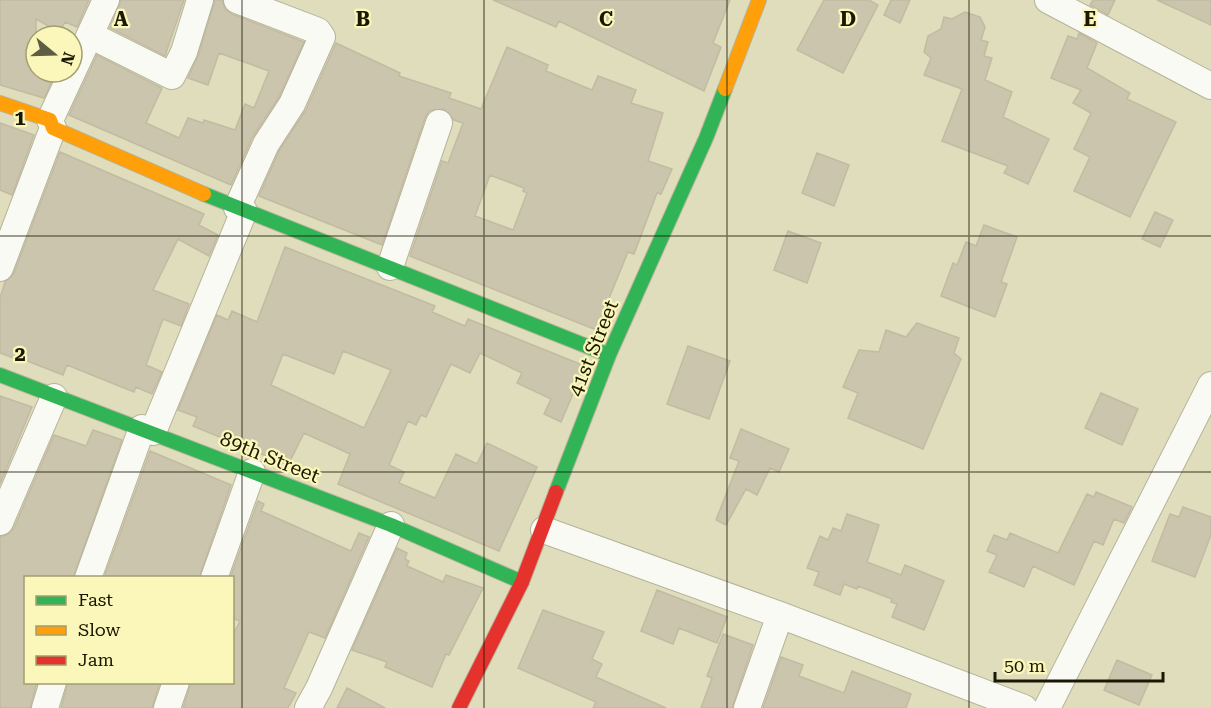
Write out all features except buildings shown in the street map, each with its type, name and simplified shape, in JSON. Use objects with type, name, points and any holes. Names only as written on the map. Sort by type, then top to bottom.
[{"type":"street","points":[[0,268],[51,124],[106,0]]},
{"type":"street","points":[[90,35],[172,76],[184,52],[200,0]]},
{"type":"street","points":[[89,576],[266,144],[292,104],[322,37],[318,31],[237,0]]},
{"type":"street","name":"41st Street","points":[[459,708],[522,582],[544,530],[609,355],[705,138],[759,0]]},
{"type":"street","points":[[1048,0],[1211,86]]},
{"type":"street","points":[[0,103],[240,210],[390,267],[609,355]]},
{"type":"street","points":[[390,267],[439,123]]},
{"type":"street","name":"89th Street","points":[[0,375],[391,525],[522,582]]},
{"type":"street","points":[[1047,708],[1211,385]]},
{"type":"street","points":[[0,522],[54,397]]},
{"type":"street","points":[[215,576],[252,472]]},
{"type":"street","points":[[308,708],[324,678],[391,525]]},
{"type":"street","points":[[544,530],[780,615],[1024,708]]},
{"type":"street","points":[[747,708],[780,615]]},
{"type":"street","points":[[45,708],[52,684]]},
{"type":"street","points":[[167,708],[175,684]]},
{"type":"traffic: fast","points":[[556,492],[609,355],[706,138],[725,89]]},
{"type":"traffic: fast","points":[[204,194],[609,355]]},
{"type":"traffic: fast","points":[[0,375],[391,525],[522,582]]},
{"type":"traffic: slow","points":[[725,89],[759,0]]},
{"type":"traffic: slow","points":[[0,103],[50,120],[53,128],[204,194]]},
{"type":"traffic: jam","points":[[459,708],[522,582],[556,492]]}]
